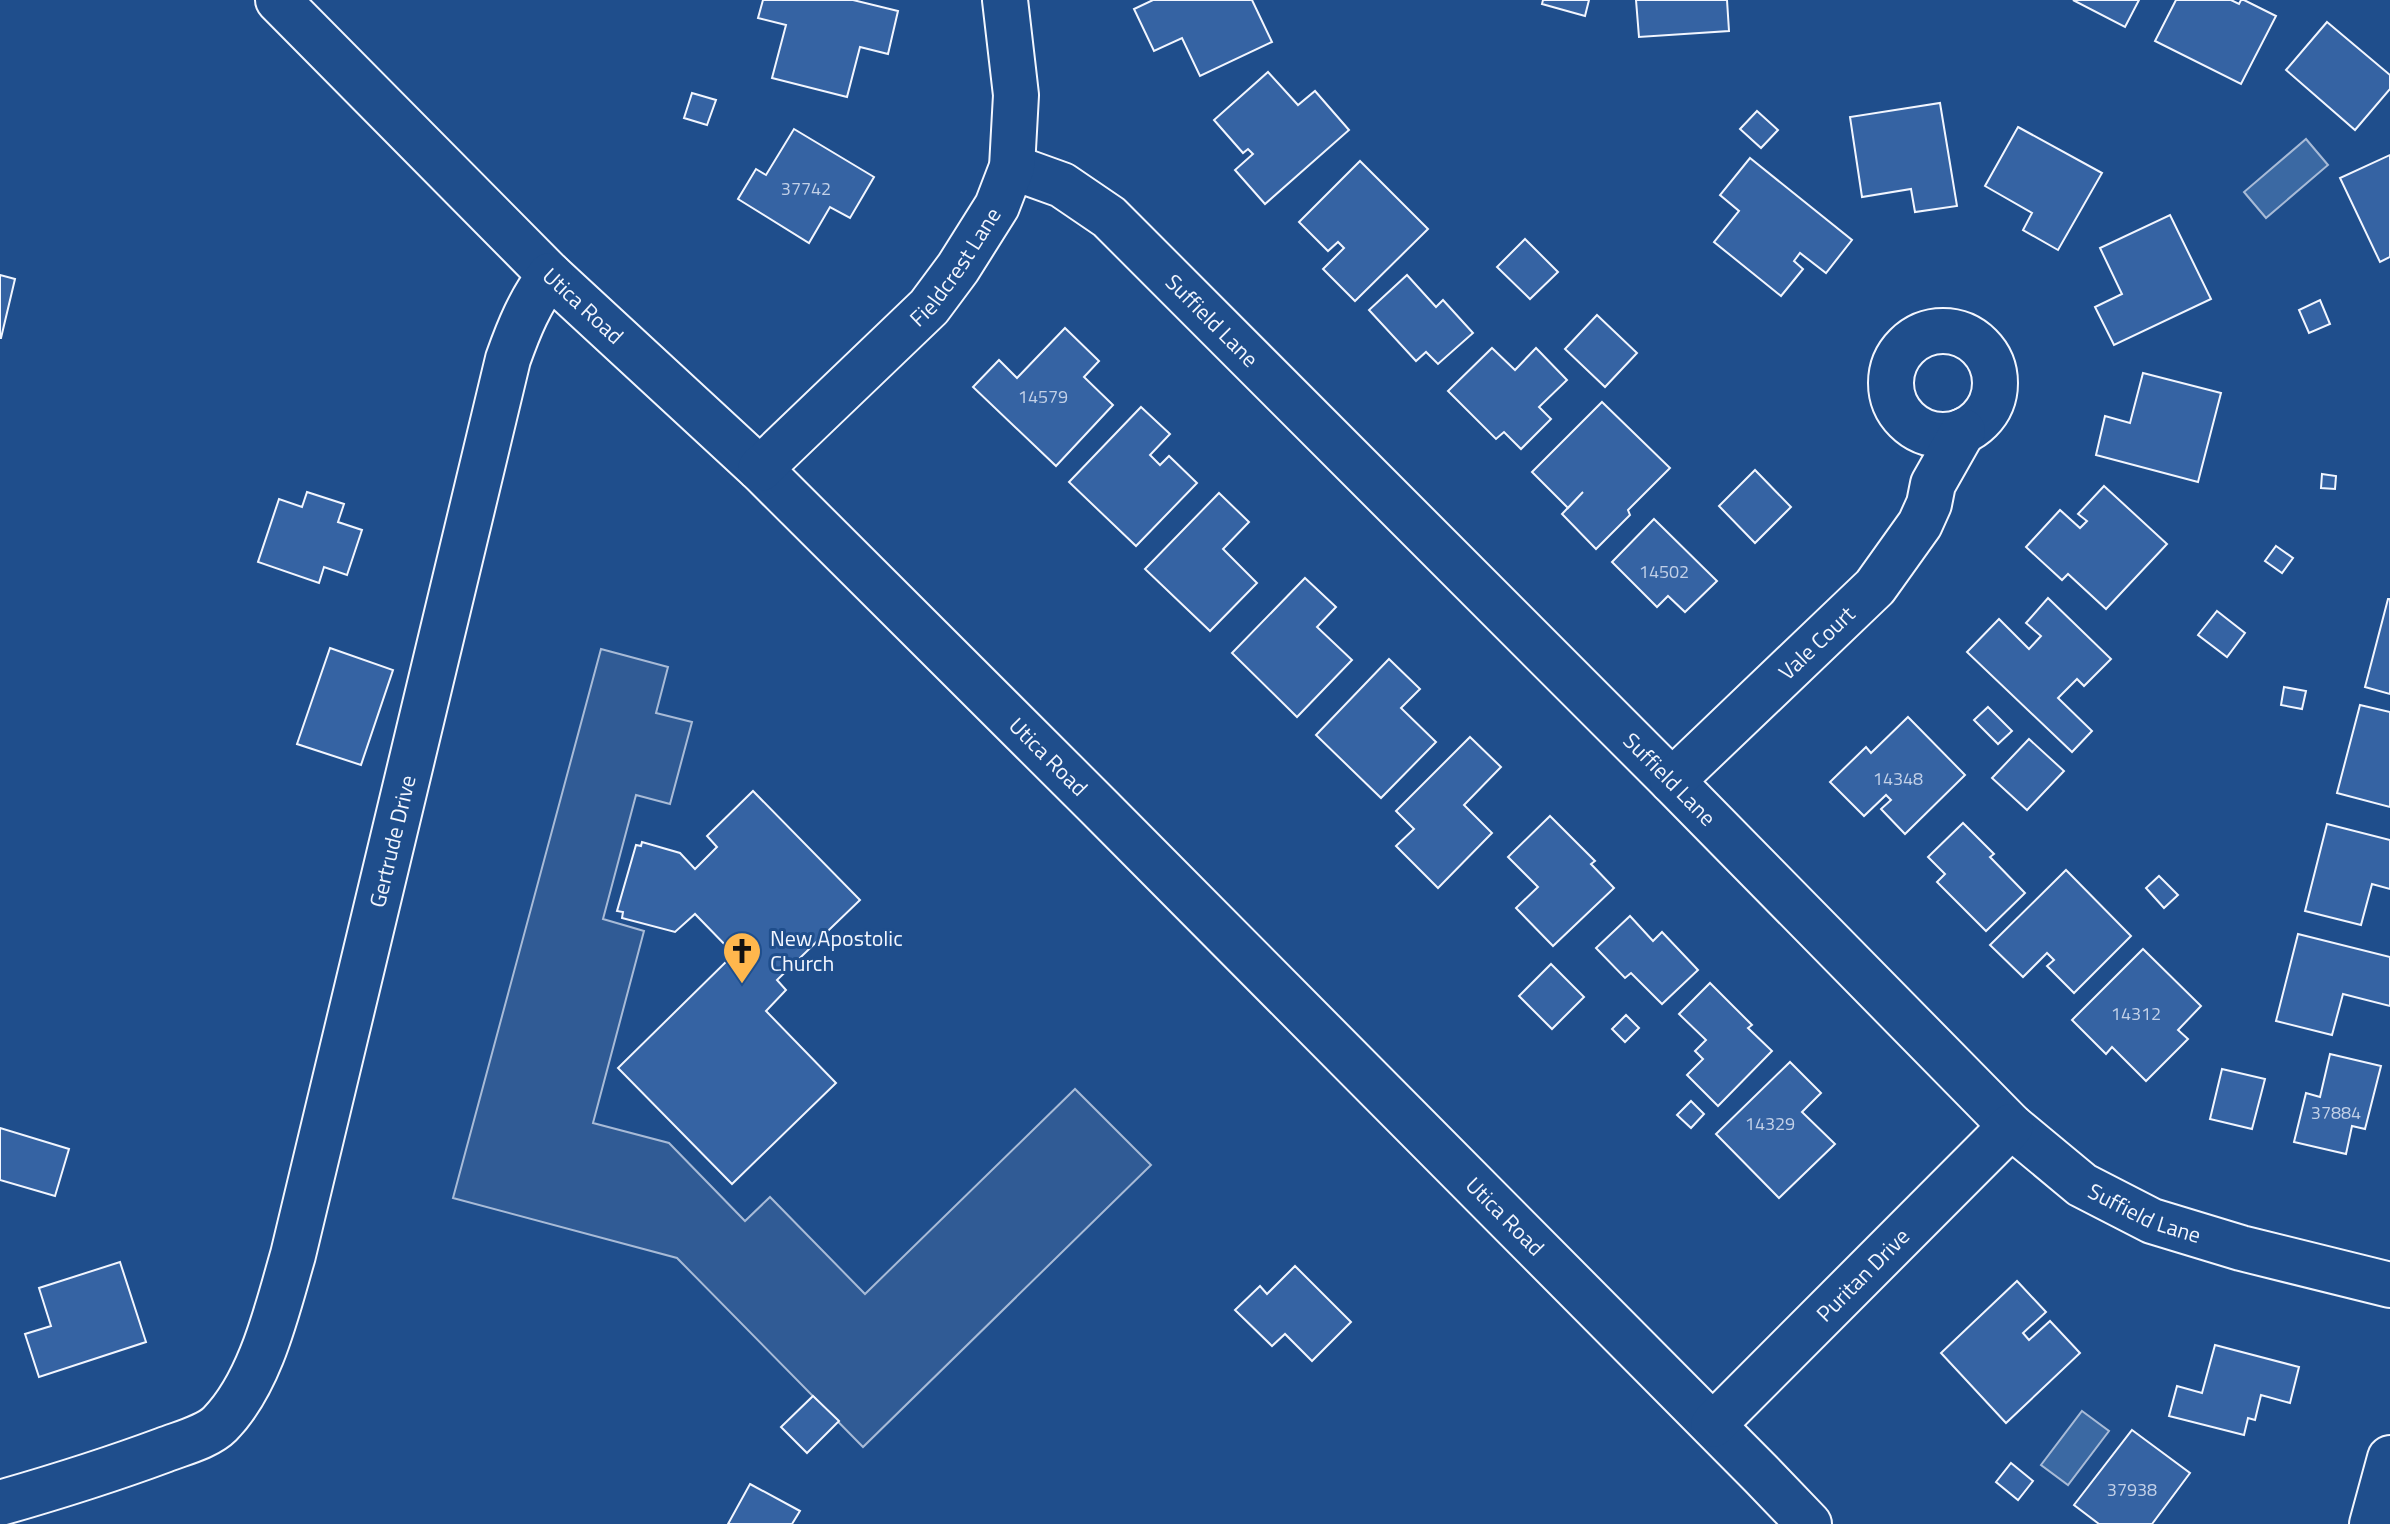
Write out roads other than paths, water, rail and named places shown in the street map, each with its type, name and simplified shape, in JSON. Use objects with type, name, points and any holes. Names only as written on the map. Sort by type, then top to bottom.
[{"type":"street","name":"Utica Road","points":[[278,0],[550,275],[760,469],[1809,1524]]},
{"type":"street","name":"Fieldcrest Lane","points":[[760,469],[929,307],[997,206],[1012,167],[1016,95],[1005,0]]},
{"type":"street","name":"Suffield Lane","points":[[1012,167],[1062,185],[1109,217],[2011,1126],[2082,1185],[2152,1221],[2241,1248],[2390,1285]]},
{"type":"street","name":"Gertrude Drive","points":[[0,1503],[187,1442],[217,1426],[232,1409],[259,1362],[293,1255],[508,359],[534,296],[550,275]]},
{"type":"street","name":"Vale Court","points":[[1672,781],[1875,587],[1920,524],[1933,484],[1963,431],[1977,423],[1988,410],[1995,394],[1996,378],[1982,347],[1952,331],[1934,332],[1917,338],[1904,348],[1895,363],[1891,380],[1901,414],[1914,426],[1927,456],[1933,484]]},
{"type":"street","points":[[1914,426],[1929,433],[1946,435],[1963,431]]},
{"type":"street","name":"Puritan Drive","points":[[1713,1425],[2011,1126]]},
{"type":"street","points":[[2372,1524],[2390,1458]]},
{"type":"place","name":"New Apostolic Church","points":[[742,985]]}]
